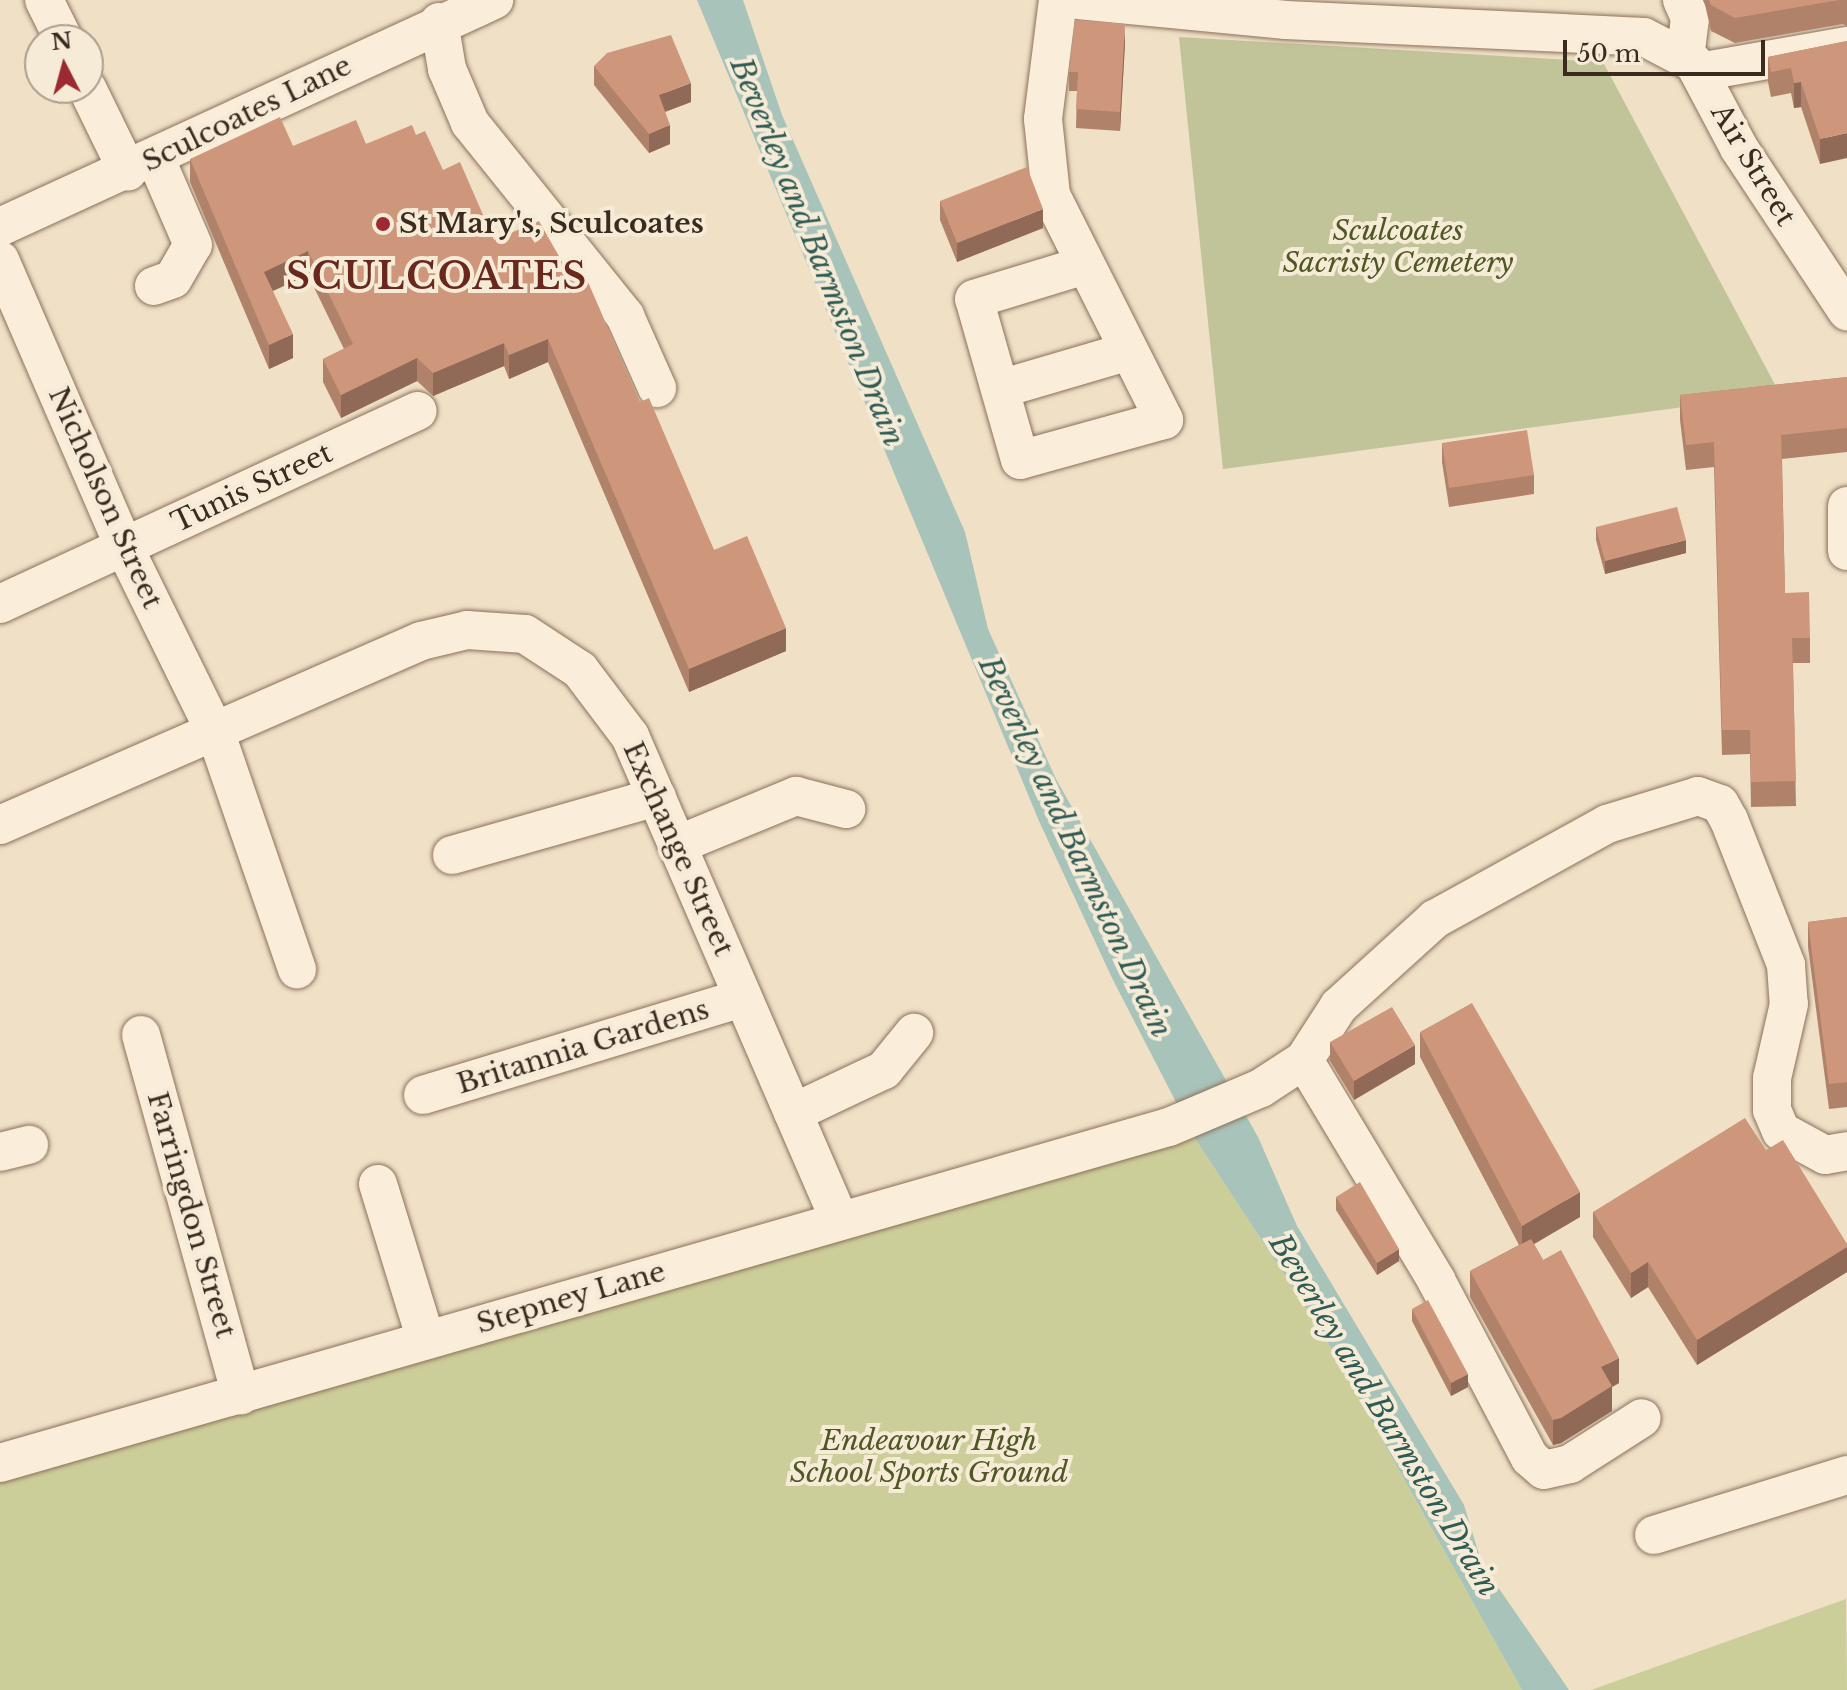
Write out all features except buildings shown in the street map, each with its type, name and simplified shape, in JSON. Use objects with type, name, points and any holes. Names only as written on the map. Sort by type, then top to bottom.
[{"type":"street","points":[[44,0],[56,24]]},
{"type":"street","name":"Sculcoates Lane","points":[[0,227],[141,164],[439,22],[494,0]]},
{"type":"street","points":[[1058,0],[1043,119],[1051,195],[1164,420],[1020,460],[974,299],[1085,265]]},
{"type":"street","points":[[1078,0],[1286,20],[1644,37],[1692,65],[1847,46]]},
{"type":"street","points":[[1682,0],[1690,18],[1692,65]]},
{"type":"street","points":[[439,22],[447,69],[470,123],[625,316],[657,388]]},
{"type":"street","name":"Air Street","points":[[1692,65],[1739,148],[1847,311]]},
{"type":"street","points":[[98,104],[193,245],[173,279],[154,286]]},
{"type":"street","name":"Nicholson Street","points":[[0,260],[124,547],[216,734],[297,969]]},
{"type":"street","points":[[1000,389],[1129,351]]},
{"type":"street","name":"Tunis Street","points":[[0,604],[418,411]]},
{"type":"street","points":[[1847,506],[1847,551]]},
{"type":"street","name":"Exchange Street","points":[[0,825],[216,734],[421,641],[467,630],[525,634],[580,670],[630,736],[839,1219]]},
{"type":"street","points":[[677,845],[796,796],[846,809]]},
{"type":"street","points":[[1642,1418],[1570,1464],[1544,1470],[1530,1458],[1436,1280],[1304,1060],[1339,1006],[1435,919],[1607,824],[1698,796],[1720,804],[1729,820],[1786,965],[1789,1004],[1772,1078],[1772,1110],[1781,1131],[1825,1155],[1847,1151]]},
{"type":"street","points":[[452,855],[657,797]]},
{"type":"street","name":"Britannia Gardens","points":[[423,1095],[743,998]]},
{"type":"street","points":[[793,1113],[884,1070],[914,1033]]},
{"type":"street","name":"Farringdon Street","points":[[141,1035],[241,1395]]},
{"type":"street","name":"Stepney Lane","points":[[2,1453],[241,1395],[1142,1129],[1169,1127],[1261,1088],[1304,1060]]},
{"type":"street","points":[[378,1184],[426,1340]]},
{"type":"street","points":[[1654,1535],[1847,1475]]},
{"type":"green space","name":"Sculcoates Sacristy Cemetery","points":[[1179,37],[1603,62],[1780,394],[1223,469]]},
{"type":"green space","name":"Endeavour High School Sports Ground","points":[[1194,1137],[1323,1334],[1522,1690],[0,1690],[0,1480]]},
{"type":"green space","points":[[1846,1599],[1847,1690],[1591,1690]]},
{"type":"water","name":"Beverley and Barmston Drain","points":[[697,0],[743,0],[782,115],[965,532],[988,629],[1056,779],[1258,1137],[1297,1226],[1464,1505],[1482,1564],[1569,1690],[1522,1690],[1323,1334],[1194,1137],[1112,978],[1039,821]]},
{"type":"place","name":"St Mary's, Sculcoates","points":[[383,224]]},
{"type":"district","name":"SCULCOATES","points":[[437,277]]}]
